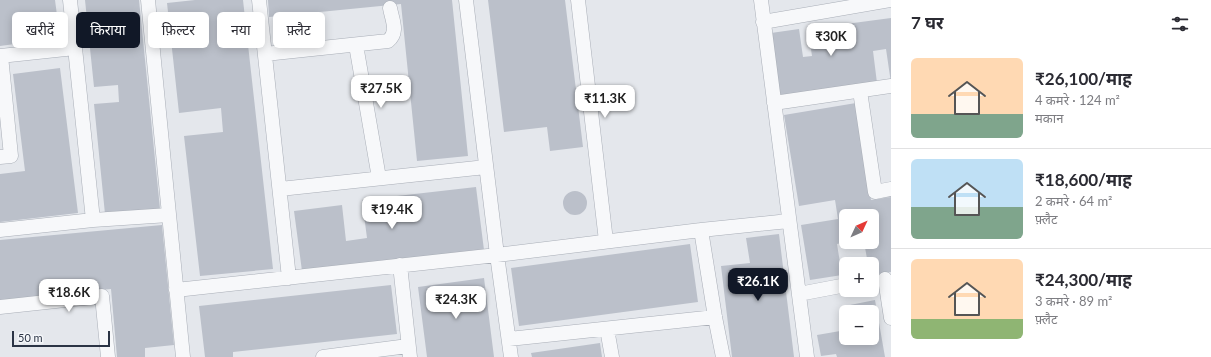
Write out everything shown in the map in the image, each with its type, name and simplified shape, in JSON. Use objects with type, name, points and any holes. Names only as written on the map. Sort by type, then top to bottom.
[{"type":"street","points":[[70,0],[93,220]]},
{"type":"street","points":[[148,0],[176,290],[184,357]]},
{"type":"street","points":[[259,0],[289,278]]},
{"type":"street","points":[[466,0],[511,357]]},
{"type":"street","points":[[578,0],[606,241]]},
{"type":"street","points":[[761,0],[807,357]]},
{"type":"street","points":[[763,22],[843,4],[891,0]]},
{"type":"street","points":[[265,54],[388,41],[393,37],[395,32],[390,8]]},
{"type":"street","points":[[356,45],[379,178]]},
{"type":"street","points":[[0,157],[11,156],[0,56],[75,48]]},
{"type":"street","points":[[774,103],[891,86]]},
{"type":"street","points":[[860,91],[875,192],[891,190]]},
{"type":"street","points":[[280,189],[486,167]]},
{"type":"street","points":[[0,230],[93,220],[169,215]]},
{"type":"street","points":[[176,290],[790,221]]},
{"type":"street","points":[[701,230],[723,357]]},
{"type":"street","points":[[323,357],[409,351],[400,265]]},
{"type":"street","points":[[883,279],[891,318]]},
{"type":"street","points":[[799,294],[839,286]]},
{"type":"street","points":[[0,307],[102,296],[108,357]]},
{"type":"street","points":[[509,339],[715,317]]},
{"type":"street","points":[[607,329],[612,357]]},
{"type":"building","points":[[0,0],[55,0],[57,12],[12,12],[12,44],[0,46]]},
{"type":"building","points":[[85,0],[139,0],[160,209],[105,214],[94,104],[119,102],[118,85],[94,87],[90,48],[140,48],[140,12],[86,12]]},
{"type":"building","points":[[195,0],[243,0],[244,12],[217,12],[217,48],[248,48],[273,269],[200,276],[184,136],[223,132],[221,108],[179,113],[172,48],[209,48],[209,12],[168,12],[167,3]]},
{"type":"building","points":[[268,0],[452,0],[468,156],[417,161],[401,4],[320,12],[273,12],[273,17],[269,17]]},
{"type":"building","points":[[488,0],[565,0],[583,147],[550,151],[547,127],[504,132]]},
{"type":"building","points":[[891,18],[891,83],[886,49],[873,51],[877,83],[780,96],[771,33],[799,29],[803,57],[812,56],[808,29]]},
{"type":"building","points":[[60,68],[78,213],[0,222],[0,174],[25,171],[13,74]]},
{"type":"building","points":[[856,103],[871,200],[891,197],[891,272],[879,274],[879,257],[867,257],[865,249],[879,249],[879,209],[839,209],[839,244],[837,244],[839,257],[839,275],[810,280],[801,225],[838,219],[835,200],[799,206],[784,115]]},
{"type":"building","points":[[476,187],[484,250],[302,271],[294,211],[342,205],[346,241],[367,238],[362,200]]},
{"type":"building","points":[[570,191],[580,191],[587,198],[587,208],[580,215],[570,215],[563,208],[563,198]]},
{"type":"building","points":[[162,225],[174,345],[145,348],[145,357],[117,357],[111,289],[0,300],[0,240]]},
{"type":"building","points":[[779,234],[794,357],[732,357],[721,266],[750,263],[746,238]]},
{"type":"building","points":[[690,244],[698,302],[519,326],[511,268]]},
{"type":"building","points":[[484,278],[494,357],[427,357],[418,287]]},
{"type":"building","points":[[391,285],[397,334],[233,352],[233,357],[205,357],[199,306]]},
{"type":"building","points":[[875,300],[876,305],[850,305]]},
{"type":"building","points":[[879,323],[885,357],[837,357],[836,354],[821,356],[817,335],[839,331],[839,345],[879,345]]},
{"type":"building","points":[[600,343],[602,357],[532,357],[531,353]]}]
